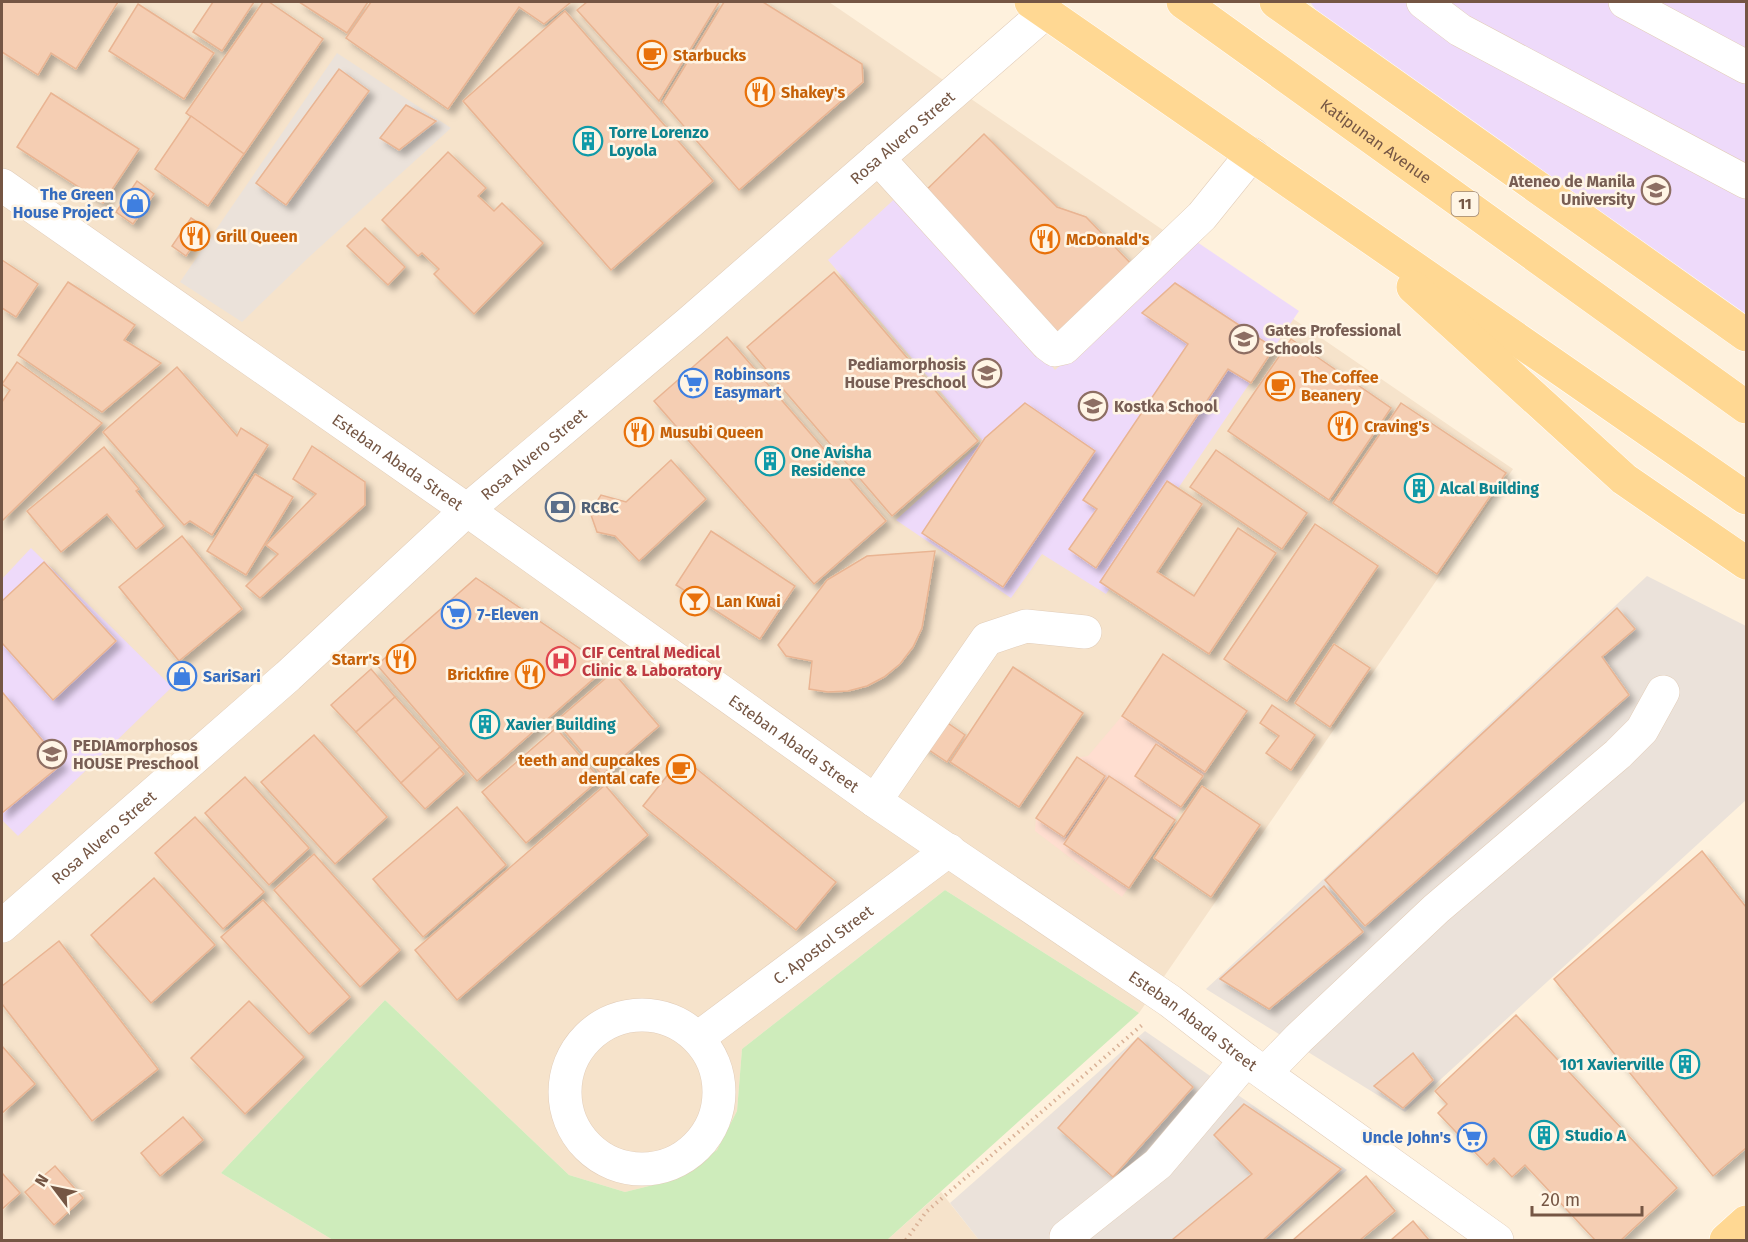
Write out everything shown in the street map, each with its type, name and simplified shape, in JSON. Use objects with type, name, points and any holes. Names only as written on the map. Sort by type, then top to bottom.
[{"type":"main road","name":"Katipunan Avenue","points":[[1183,2],[1746,407]]},
{"type":"main road","points":[[1276,2],[1746,335]]},
{"type":"main road","points":[[1038,7],[1746,498]]},
{"type":"main road","points":[[1309,193],[1624,479],[1746,564]]},
{"type":"main road","points":[[1726,1240],[1746,1222]]},
{"type":"street","points":[[1423,2],[1460,30],[1746,182]]},
{"type":"street","points":[[1625,2],[1746,67]]},
{"type":"street","name":"Rosa Alvero Street","points":[[2,926],[288,676],[467,510],[690,322],[878,158],[1038,7]]},
{"type":"street","points":[[878,158],[1055,350],[1064,348],[1202,216],[1252,154]]},
{"type":"street","name":"Esteban Abada Street","points":[[2,185],[467,510],[875,801],[1170,1001],[1255,1066],[1497,1240]]},
{"type":"street","points":[[875,801],[987,639],[1026,626],[1085,632]]},
{"type":"street","points":[[1066,1237],[1158,1164],[1255,1066],[1299,1038],[1436,909],[1618,754],[1642,730],[1663,692]]},
{"type":"street","name":"C. Apostol Street","points":[[698,1038],[949,850]]},
{"type":"street","points":[[631,1015],[655,1015],[678,1023],[698,1038],[713,1060],[719,1086],[716,1112],[706,1136],[687,1155],[663,1167],[636,1170],[611,1163],[589,1149],[573,1128],[565,1104],[565,1080],[573,1056],[587,1037],[608,1022],[631,1015]]},
{"type":"path","points":[[906,1240],[926,1212],[1170,1001]]},
{"type":"shaded area","points":[[2,2],[829,2],[1513,469],[1139,1013],[945,890],[742,1049],[737,1111],[717,1150],[673,1180],[625,1192],[569,1175],[385,1000],[221,1173],[333,1240],[2,1240]]},
{"type":"shaded area","name":"Ateneo de Manila University","points":[[1310,2],[1746,2],[1746,318],[1323,19]]},
{"type":"shaded area","points":[[337,53],[451,128],[308,258],[242,322],[180,282]]},
{"type":"shaded area","name":"Kostka School","points":[[900,194],[1055,370],[1197,242],[1299,311],[1106,594],[1042,554],[1011,598],[896,520],[983,441],[828,260]]},
{"type":"shaded area","name":"PEDIAmorphosos HOUSE Preschool","points":[[31,548],[172,687],[18,836],[2,820],[2,579]]},
{"type":"shaded area","points":[[1647,576],[1746,626],[1746,800],[1405,1112],[1206,989]]},
{"type":"shaded area","points":[[1163,654],[1247,711],[1122,897],[1035,831],[1036,818],[1077,758],[1088,756],[1122,716]]},
{"type":"shaded area","points":[[1145,1031],[1347,1170],[1268,1240],[979,1240],[950,1203]]},
{"type":"shaded area","points":[[941,1192],[979,1240],[887,1240]]},
{"type":"green space","points":[[945,890],[1139,1013],[887,1240],[333,1240],[221,1173],[385,1000],[569,1175],[625,1192],[673,1180],[717,1150],[737,1111],[742,1049]]},
{"type":"building","points":[[2,2],[118,2],[76,69],[51,53],[38,75],[2,52]]},
{"type":"building","points":[[213,2],[254,2],[222,51],[193,32]]},
{"type":"building","points":[[263,2],[269,2],[323,39],[244,154],[186,113]]},
{"type":"building","points":[[299,2],[368,2],[347,33]]},
{"type":"building","points":[[371,2],[571,2],[544,24],[519,7],[448,109],[346,38]]},
{"type":"building","name":"Starbucks","points":[[587,2],[719,2],[659,101],[577,10]]},
{"type":"building","name":"Shakey's","points":[[724,2],[763,2],[862,64],[863,82],[739,190],[663,102]]},
{"type":"building","points":[[138,4],[214,53],[184,99],[109,51]]},
{"type":"building","name":"Torre Lorenzo Loyola","points":[[565,11],[713,181],[611,270],[463,101]]},
{"type":"building","points":[[339,69],[369,91],[286,205],[256,183]]},
{"type":"building","points":[[51,93],[139,149],[103,203],[17,147]]},
{"type":"building","points":[[406,105],[436,121],[399,150],[380,138]]},
{"type":"building","points":[[191,116],[244,154],[208,206],[155,169]]},
{"type":"building","points":[[984,134],[1057,207],[1086,217],[1137,270],[1059,343],[919,197]]},
{"type":"building","points":[[448,152],[486,188],[478,196],[494,211],[502,203],[543,243],[474,314],[434,274],[439,269],[422,253],[418,256],[382,220]]},
{"type":"building","name":"The Green House Project","points":[[137,181],[154,194],[133,224],[116,212]]},
{"type":"building","points":[[191,218],[205,227],[186,256],[172,246]]},
{"type":"building","points":[[365,228],[405,267],[388,285],[347,246]]},
{"type":"building","points":[[2,260],[38,284],[16,317],[2,308]]},
{"type":"building","points":[[834,272],[978,441],[892,516],[747,347]]},
{"type":"building","points":[[68,282],[135,325],[124,340],[161,363],[102,412],[18,355]]},
{"type":"building","points":[[1175,283],[1274,348],[1251,383],[1228,369],[1096,568],[1069,549],[1097,509],[1083,500],[1188,344],[1142,313]]},
{"type":"building","name":"One Avisha Residence","points":[[727,337],[886,521],[814,584],[654,401]]},
{"type":"building","points":[[1291,339],[1391,408],[1329,500],[1228,431]]},
{"type":"building","points":[[17,362],[102,423],[2,521],[2,402],[10,390],[2,384]]},
{"type":"building","points":[[177,367],[237,436],[241,428],[268,445],[212,535],[190,521],[184,525],[103,432]]},
{"type":"building","points":[[1025,403],[1095,451],[1003,587],[922,533],[985,438]]},
{"type":"building","name":"Alcal Building","points":[[1401,403],[1506,473],[1437,574],[1333,503]]},
{"type":"building","points":[[312,446],[365,482],[365,505],[260,598],[246,586],[278,554],[266,545],[316,494],[293,479]]},
{"type":"building","points":[[104,447],[139,489],[136,491],[164,526],[136,549],[107,514],[61,552],[27,511]]},
{"type":"building","points":[[1216,450],[1307,513],[1282,549],[1190,487]]},
{"type":"building","points":[[671,460],[706,499],[639,561],[615,536],[597,532],[590,512],[601,495],[626,502]]},
{"type":"building","points":[[255,474],[293,497],[246,575],[207,551]]},
{"type":"building","points":[[1167,481],[1202,504],[1157,572],[1194,596],[1238,528],[1276,553],[1209,654],[1100,582]]},
{"type":"building","points":[[1315,524],[1378,566],[1287,701],[1224,659]]},
{"type":"building","points":[[711,531],[795,586],[760,639],[676,585]]},
{"type":"building","points":[[182,536],[242,609],[179,661],[119,587]]},
{"type":"building","points":[[935,551],[922,628],[913,647],[900,664],[884,677],[867,686],[848,691],[828,692],[809,689],[812,661],[786,656],[778,645],[827,580],[867,556]]},
{"type":"building","points":[[44,562],[116,641],[53,700],[2,643],[2,601]]},
{"type":"building","name":"Xavier Building","points":[[476,578],[607,667],[477,781],[377,665]]},
{"type":"building","points":[[1617,608],[1635,629],[1602,657],[1629,695],[1365,926],[1325,880]]},
{"type":"building","points":[[1334,644],[1370,668],[1330,727],[1295,703]]},
{"type":"building","points":[[1163,654],[1247,711],[1205,772],[1122,716]]},
{"type":"building","points":[[1013,667],[1083,713],[1019,807],[950,762]]},
{"type":"building","points":[[371,669],[395,697],[356,732],[331,705]]},
{"type":"building","points":[[613,672],[659,726],[602,775],[556,721]]},
{"type":"building","points":[[3,693],[62,764],[2,813],[2,695]]},
{"type":"building","points":[[395,697],[440,747],[401,783],[356,732]]},
{"type":"building","points":[[1272,705],[1315,735],[1291,770],[1266,753],[1279,736],[1260,723]]},
{"type":"building","points":[[939,717],[965,735],[947,762],[920,744]]},
{"type":"building","points":[[556,728],[600,779],[526,843],[482,792]]},
{"type":"building","points":[[314,735],[387,817],[335,864],[261,782]]},
{"type":"building","points":[[1156,744],[1203,776],[1181,807],[1135,776]]},
{"type":"building","points":[[440,747],[464,774],[425,809],[401,783]]},
{"type":"building","points":[[682,757],[836,882],[796,930],[643,806]]},
{"type":"building","points":[[1077,757],[1105,776],[1064,837],[1036,818]]},
{"type":"building","points":[[1109,776],[1175,820],[1129,888],[1064,844]]},
{"type":"building","points":[[245,777],[309,848],[269,885],[205,813]]},
{"type":"building","points":[[605,785],[648,835],[457,1000],[415,950]]},
{"type":"building","points":[[1202,786],[1260,825],[1211,897],[1154,858]]},
{"type":"building","points":[[457,807],[506,865],[423,937],[373,879]]},
{"type":"building","points":[[195,817],[264,892],[223,929],[155,853]]},
{"type":"building","name":"101 Xavierville","points":[[1702,851],[1746,907],[1746,1148],[1713,1176],[1554,979]]},
{"type":"building","points":[[314,854],[400,950],[360,987],[274,890]]},
{"type":"building","points":[[154,878],[215,945],[151,1003],[91,935]]},
{"type":"building","points":[[1324,886],[1363,932],[1269,1009],[1220,979]]},
{"type":"building","points":[[263,900],[350,997],[309,1034],[221,937]]},
{"type":"building","points":[[59,941],[158,1069],[92,1121],[2,1004],[2,986]]},
{"type":"building","points":[[249,1001],[304,1057],[245,1114],[191,1058]]},
{"type":"building","name":"Studio A","points":[[1516,1015],[1677,1188],[1621,1240],[1595,1240],[1525,1165],[1512,1177],[1494,1158],[1487,1165],[1438,1113],[1447,1104],[1435,1091]]},
{"type":"building","points":[[1138,1038],[1193,1087],[1113,1177],[1058,1128]]},
{"type":"building","points":[[2,1046],[35,1084],[2,1113]]},
{"type":"building","points":[[1413,1053],[1433,1080],[1403,1108],[1374,1086]]},
{"type":"building","points":[[1244,1104],[1341,1169],[1263,1240],[1172,1240],[1252,1174],[1214,1135]]},
{"type":"building","points":[[183,1117],[203,1140],[160,1176],[141,1153]]},
{"type":"building","points":[[55,1166],[83,1198],[54,1225],[25,1192]]},
{"type":"building","points":[[2,1173],[20,1193],[2,1209]]},
{"type":"building","points":[[1366,1176],[1395,1211],[1360,1240],[1293,1240]]},
{"type":"building","points":[[1413,1221],[1429,1240],[1391,1240]]},
{"type":"place","name":"Starbucks","points":[[652,55]]},
{"type":"place","name":"Shakey's","points":[[760,92]]},
{"type":"place","name":"Torre Lorenzo Loyola","points":[[588,141]]},
{"type":"place","name":"Ateneo de Manila University","points":[[1656,190]]},
{"type":"place","name":"The Green House Project","points":[[135,203]]},
{"type":"place","name":"Grill Queen","points":[[195,236]]},
{"type":"place","name":"McDonald's","points":[[1045,239]]},
{"type":"place","name":"Gates Professional Schools","points":[[1244,339]]},
{"type":"place","name":"Pediamorphosis House Preschool","points":[[987,373]]},
{"type":"place","name":"Robinsons Easymart","points":[[693,383]]},
{"type":"place","name":"The Coffee Beanery","points":[[1280,386]]},
{"type":"place","name":"Kostka School","points":[[1093,406]]},
{"type":"place","name":"Craving's","points":[[1343,426]]},
{"type":"place","name":"Musubi Queen","points":[[639,432]]},
{"type":"place","name":"One Avisha Residence","points":[[770,461]]},
{"type":"place","name":"Alcal Building","points":[[1419,488]]},
{"type":"place","name":"RCBC","points":[[560,507]]},
{"type":"place","name":"Lan Kwai","points":[[695,601]]},
{"type":"place","name":"7-Eleven","points":[[456,614]]},
{"type":"place","name":"Starr's","points":[[401,659]]},
{"type":"place","name":"CIF Central Medical Clinic & Laboratory","points":[[561,661]]},
{"type":"place","name":"Brickfire","points":[[530,674]]},
{"type":"place","name":"SariSari","points":[[182,676]]},
{"type":"place","name":"Xavier Building","points":[[485,724]]},
{"type":"place","name":"PEDIAmorphosos HOUSE Preschool","points":[[52,754]]},
{"type":"place","name":"teeth and cupcakes dental cafe","points":[[681,769]]},
{"type":"place","name":"101 Xavierville","points":[[1685,1064]]},
{"type":"place","name":"Studio A","points":[[1544,1135]]},
{"type":"place","name":"Uncle John's","points":[[1472,1137]]}]
